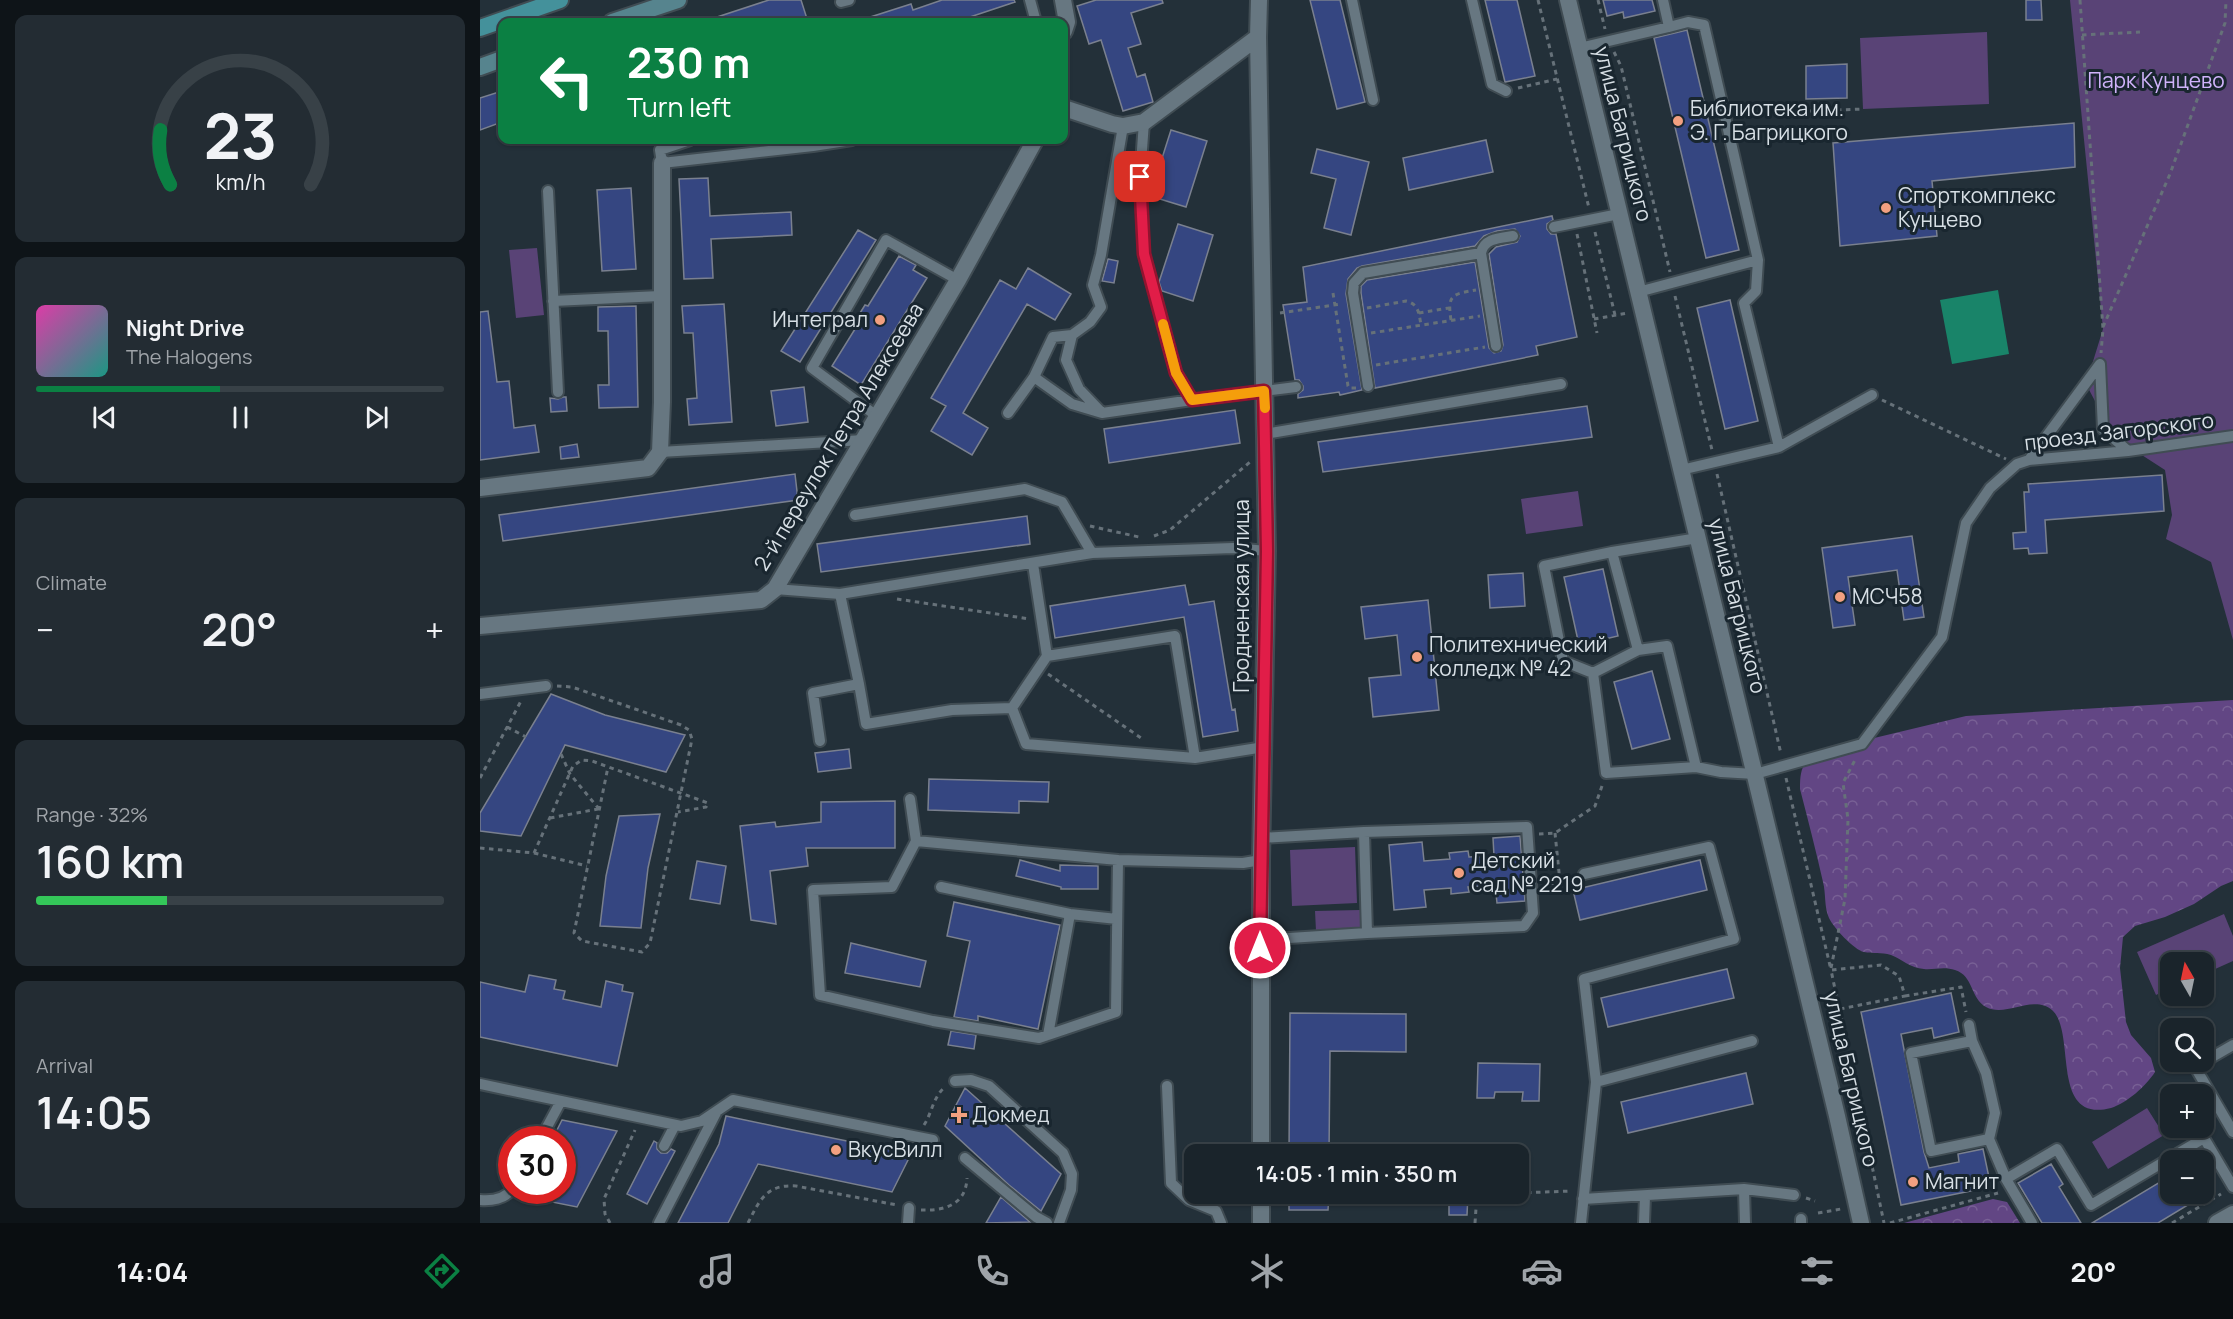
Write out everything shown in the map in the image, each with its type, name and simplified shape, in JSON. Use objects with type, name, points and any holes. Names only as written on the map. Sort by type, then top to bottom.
[{"type":"main road","points":[[509,18],[560,0]]},
{"type":"main road","points":[[624,18],[678,0]]},
{"type":"main road","points":[[480,28],[498,22]]},
{"type":"main road","points":[[480,67],[498,60]]},
{"type":"street","points":[[1063,0],[1066,18]]},
{"type":"street","name":"Гродненская улица","points":[[1259,0],[1267,551],[1261,838],[1261,1144]]},
{"type":"street","name":"улица Багрицкого","points":[[1568,0],[1861,1223]]},
{"type":"street","points":[[1068,109],[1123,126],[1144,122],[1258,37]]},
{"type":"street","name":"2-й переулок Петра Алексеева","points":[[480,626],[761,600],[775,589],[958,280],[1033,144]]},
{"type":"street","points":[[480,488],[648,468],[660,452],[662,163]]},
{"type":"street","points":[[1261,1204],[1261,1223]]},
{"type":"street","points":[[2217,1223],[2233,1214]]},
{"type":"lane","points":[[1030,0],[1035,18]]},
{"type":"lane","points":[[1352,0],[1373,100]]},
{"type":"lane","points":[[1472,0],[1492,84],[1506,92]]},
{"type":"lane","points":[[1663,0],[1669,27]]},
{"type":"lane","points":[[1580,48],[1688,22],[1704,25],[1758,260],[1756,291],[1744,303],[1779,447]]},
{"type":"lane","points":[[1144,122],[1140,177],[1144,254],[1176,373],[1192,400]]},
{"type":"lane","points":[[1008,413],[1034,377],[1053,337],[1072,335],[1090,322],[1101,307],[1093,285],[1101,255],[1123,126]]},
{"type":"lane","points":[[678,144],[660,150],[662,163],[804,144]]},
{"type":"lane","points":[[548,191],[558,392]]},
{"type":"lane","points":[[1554,228],[1619,214]]},
{"type":"lane","points":[[1496,346],[1481,254],[1487,242],[1514,236]]},
{"type":"lane","points":[[878,417],[812,369],[886,240],[958,280]]},
{"type":"lane","points":[[1368,386],[1355,305],[1354,284],[1363,273],[1481,254]]},
{"type":"lane","points":[[1638,292],[1758,260]]},
{"type":"lane","points":[[554,301],[660,296]]},
{"type":"lane","points":[[1072,335],[1066,360],[1079,389],[1102,413]]},
{"type":"lane","points":[[2100,364],[2103,429],[2128,451]]},
{"type":"lane","points":[[2030,460],[2100,364]]},
{"type":"lane","points":[[1034,377],[1072,404],[1102,413],[1296,387]]},
{"type":"lane","points":[[1265,441],[1561,384]]},
{"type":"lane","points":[[1681,470],[1779,447],[1872,396]]},
{"type":"lane","name":"проезд Загорского","points":[[1862,744],[1942,637],[1966,523],[1990,488],[2017,464],[2030,460],[2128,451],[2233,436]]},
{"type":"lane","points":[[660,452],[864,440]]},
{"type":"lane","points":[[855,515],[1025,489],[1062,502],[1092,553]]},
{"type":"lane","points":[[1696,767],[1667,646],[1638,650],[1593,673],[1563,661],[1544,566],[1698,538]]},
{"type":"lane","points":[[775,589],[840,594],[1092,553],[1233,548],[1267,551]]},
{"type":"lane","points":[[1612,552],[1638,650]]},
{"type":"lane","points":[[1012,708],[1047,656],[1034,564]]},
{"type":"lane","points":[[840,594],[866,724],[952,710],[1012,708]]},
{"type":"lane","points":[[1047,656],[1175,636],[1195,758]]},
{"type":"lane","points":[[1593,673],[1606,773],[1696,767],[1721,772],[1755,774],[1862,744]]},
{"type":"lane","points":[[820,741],[813,693],[859,684]]},
{"type":"lane","points":[[480,694],[546,686]]},
{"type":"lane","points":[[1012,708],[1026,744],[1195,758],[1264,747]]},
{"type":"lane","points":[[910,798],[916,841],[892,887],[813,890],[820,995],[933,1021],[1039,1038],[1116,1012],[1118,860]]},
{"type":"lane","points":[[1260,940],[1524,926],[1533,913],[1527,827],[1364,831],[1261,838]]},
{"type":"lane","points":[[1364,831],[1367,933]]},
{"type":"lane","points":[[916,841],[1118,860],[1243,862],[1261,860]]},
{"type":"lane","points":[[1581,1223],[1596,1082],[1584,979],[1734,939],[1709,847],[1584,874]]},
{"type":"lane","points":[[941,888],[1070,914],[1117,919]]},
{"type":"lane","points":[[1048,1035],[1070,914]]},
{"type":"lane","points":[[1969,1025],[1972,1041],[1986,1073],[1995,1113],[1989,1140],[2006,1179],[2032,1223]]},
{"type":"lane","points":[[1596,1082],[1752,1041]]},
{"type":"lane","points":[[1972,1041],[1911,1053],[1931,1151],[1989,1140]]},
{"type":"lane","points":[[2233,1046],[2195,1067],[2233,1132]]},
{"type":"lane","points":[[955,1081],[971,1080],[989,1086],[1063,1153],[1072,1174],[1071,1190],[1059,1223]]},
{"type":"lane","points":[[480,1085],[681,1126],[702,1120],[733,1101],[933,1140]]},
{"type":"lane","points":[[1167,1086],[1171,1183],[1189,1200],[1216,1211],[1221,1223]]},
{"type":"lane","points":[[548,1126],[561,1101]]},
{"type":"lane","points":[[659,1223],[718,1109]]},
{"type":"lane","points":[[664,1146],[675,1125]]},
{"type":"lane","points":[[2006,1179],[2057,1149],[2091,1205],[2204,1138],[2233,1187]]},
{"type":"lane","points":[[965,1158],[1036,1217],[1047,1223]]},
{"type":"lane","points":[[1584,1195],[1645,1196],[1744,1189],[1794,1195]]},
{"type":"lane","points":[[1744,1189],[1745,1223]]},
{"type":"lane","points":[[1644,1223],[1645,1196]]},
{"type":"lane","points":[[480,1200],[490,1201],[498,1197]]},
{"type":"lane","points":[[908,1223],[909,1208]]},
{"type":"path","points":[[1538,0],[1615,315]]},
{"type":"path","points":[[1598,0],[1608,42],[1621,66],[1715,462],[1840,1009],[1884,1223]]},
{"type":"path","points":[[2080,0],[2103,329],[2100,364]]},
{"type":"path","points":[[2103,329],[2170,174],[2225,23],[2226,0]]},
{"type":"path","points":[[2082,35],[2139,32]]},
{"type":"path","points":[[1506,92],[1557,79]]},
{"type":"path","points":[[1724,115],[1863,109]]},
{"type":"path","points":[[1575,223],[1597,333]]},
{"type":"path","points":[[1451,320],[1449,303],[1453,296],[1486,288]]},
{"type":"path","points":[[1333,293],[1348,387],[1368,386]]},
{"type":"path","points":[[1284,313],[1335,305],[1406,301],[1415,305],[1421,325]]},
{"type":"path","points":[[1419,313],[1449,308]]},
{"type":"path","points":[[1594,320],[1643,310]]},
{"type":"path","points":[[1360,335],[1490,314]]},
{"type":"path","points":[[1365,366],[1496,346]]},
{"type":"path","points":[[1872,396],[2017,464]]},
{"type":"path","points":[[1074,522],[1148,539],[1170,530],[1265,441]]},
{"type":"path","points":[[896,599],[1042,621]]},
{"type":"path","points":[[1039,668],[1167,756]]},
{"type":"path","points":[[546,686],[572,687],[686,727],[692,739],[650,944],[642,952],[582,941],[577,938],[575,928],[608,767]]},
{"type":"path","points":[[480,778],[528,688]]},
{"type":"path","points":[[507,727],[526,737]]},
{"type":"path","points":[[1831,970],[1845,899],[1848,819],[1843,783],[1862,744]]},
{"type":"path","points":[[561,754],[570,774],[599,809]]},
{"type":"path","points":[[534,853],[573,766],[582,760],[586,759],[707,801],[708,804],[706,807],[677,812]]},
{"type":"path","points":[[1528,835],[1555,833],[1595,806],[1606,773]]},
{"type":"path","points":[[550,818],[599,809]]},
{"type":"path","points":[[1531,886],[1560,882],[1555,833]]},
{"type":"path","points":[[480,849],[534,853],[588,866]]},
{"type":"path","points":[[1831,970],[1881,965],[1899,976],[1905,996]]},
{"type":"path","points":[[1840,1009],[1961,987],[1969,1025]]},
{"type":"path","points":[[911,1136],[925,1124],[935,1099],[942,1089],[955,1081]]},
{"type":"path","points":[[610,1223],[605,1214],[604,1199],[641,1118]]},
{"type":"path","points":[[748,1223],[759,1201],[770,1191],[784,1185],[796,1185],[909,1208],[939,1211],[955,1204],[967,1187],[968,1168],[965,1158]]},
{"type":"path","points":[[1890,1223],[2012,1189]]},
{"type":"path","points":[[1529,1193],[1584,1195]]},
{"type":"path","points":[[2172,1223],[2223,1193]]},
{"type":"path","points":[[1475,1223],[1476,1204]]},
{"type":"green space","name":"Парк Кунцево","points":[[2070,0],[2233,0],[2233,640],[2211,562],[2166,539],[2172,515],[2165,470],[2114,437],[2086,384],[2103,329]]},
{"type":"green space","points":[[1987,32],[1989,104],[1863,109],[1860,38]]},
{"type":"green space","points":[[537,248],[544,315],[516,318],[509,250]]},
{"type":"green space","points":[[1578,491],[1583,526],[1526,534],[1521,499]]},
{"type":"green space","points":[[2233,700],[2233,881],[2194,904],[2165,917],[2135,926],[2123,937],[2120,968],[2126,1022],[2131,1035],[2151,1058],[2155,1072],[2141,1088],[2123,1102],[2111,1108],[2092,1109],[2079,1103],[2072,1090],[2059,1021],[2052,1010],[2036,1004],[2002,1010],[1986,1007],[1977,998],[1966,977],[1961,973],[1947,968],[1919,968],[1891,955],[1867,953],[1844,938],[1829,918],[1823,882],[1800,789],[1803,767],[1820,751],[1966,716]]},
{"type":"green space","points":[[1355,847],[1357,903],[1292,906],[1290,850]]},
{"type":"green space","points":[[1360,910],[1361,929],[1316,931],[1315,911]]},
{"type":"green space","points":[[2224,914],[2233,936],[2233,961],[2214,970],[2214,952],[2160,952],[2160,993],[2156,995],[2137,952]]},
{"type":"green space","points":[[2147,1108],[2160,1129],[2160,1137],[2108,1169],[2092,1142]]},
{"type":"green space","points":[[1993,1199],[2007,1202],[2020,1223],[1904,1223]]},
{"type":"shaded area","points":[[1998,290],[2009,354],[1952,364],[1940,300]]},
{"type":"building","points":[[769,0],[801,0],[807,18],[714,18]]},
{"type":"building","points":[[942,0],[1014,0],[1015,2],[967,18],[867,18],[911,4],[913,10]]},
{"type":"building","points":[[1096,0],[1162,0],[1163,3],[1131,13],[1141,44],[1128,48],[1137,77],[1145,74],[1153,102],[1123,111],[1101,40],[1089,44],[1077,6]]},
{"type":"building","points":[[1310,0],[1340,0],[1365,102],[1337,109]]},
{"type":"building","points":[[1485,0],[1517,0],[1535,76],[1505,82]]},
{"type":"building","points":[[1603,0],[1652,0],[1655,11],[1624,18],[1623,12],[1607,16]]},
{"type":"building","points":[[2026,0],[2041,0],[2042,20],[2026,20]]},
{"type":"building","points":[[1687,30],[1739,250],[1706,258],[1654,38]]},
{"type":"building","points":[[1847,64],[1847,98],[1806,99],[1806,66]]},
{"type":"building","points":[[498,92],[498,123],[480,130],[480,98]]},
{"type":"building","name":"Спорткомплекс Кунцево","points":[[2074,123],[2075,167],[1932,181],[1937,236],[1840,246],[1833,143]]},
{"type":"building","points":[[1171,130],[1207,141],[1186,207],[1150,196]]},
{"type":"building","points":[[1486,140],[1493,172],[1409,190],[1403,158]]},
{"type":"building","points":[[1317,149],[1369,162],[1351,235],[1324,228],[1336,179],[1311,173]]},
{"type":"building","points":[[708,178],[710,216],[791,212],[792,235],[711,239],[713,278],[684,279],[679,179]]},
{"type":"building","points":[[631,188],[636,269],[602,271],[597,190]]},
{"type":"building","points":[[1552,216],[1553,220],[1547,224],[1547,229],[1551,234],[1556,234],[1577,337],[1536,346],[1538,355],[1375,388],[1361,293],[1361,286],[1367,280],[1475,262],[1489,348],[1494,353],[1501,351],[1503,345],[1489,254],[1496,247],[1517,242],[1520,236],[1515,229],[1497,231],[1484,236],[1475,246],[1357,268],[1348,279],[1346,294],[1362,390],[1340,395],[1339,392],[1298,398],[1303,386],[1299,380],[1295,380],[1283,305],[1307,302],[1303,267]]},
{"type":"building","points":[[1178,224],[1213,235],[1193,301],[1162,291],[1159,282]]},
{"type":"building","points":[[858,230],[876,240],[800,362],[781,351]]},
{"type":"building","name":"Интеграл","points":[[899,256],[916,265],[913,270],[927,278],[861,385],[832,366],[860,321],[857,318],[865,305],[868,306]]},
{"type":"building","points":[[1108,259],[1118,261],[1114,283],[1102,281]]},
{"type":"building","points":[[1028,268],[1071,294],[1055,320],[1027,304],[963,413],[988,428],[972,455],[931,431],[946,406],[931,398],[1000,280],[1016,289]]},
{"type":"building","points":[[1730,300],[1758,421],[1725,429],[1697,308]]},
{"type":"building","points":[[724,304],[732,422],[689,425],[687,399],[697,398],[693,333],[684,333],[682,306]]},
{"type":"building","points":[[636,306],[638,407],[599,408],[598,385],[609,385],[608,331],[598,331],[598,307]]},
{"type":"building","points":[[488,311],[497,382],[509,381],[514,428],[535,425],[539,452],[480,460],[480,312]]},
{"type":"building","points":[[804,387],[808,422],[776,426],[771,391]]},
{"type":"building","points":[[566,397],[567,411],[551,412],[550,398]]},
{"type":"building","points":[[1587,406],[1592,437],[1323,472],[1318,442]]},
{"type":"building","points":[[1235,410],[1240,443],[1109,463],[1104,429]]},
{"type":"building","points":[[577,444],[579,457],[561,459],[560,447]]},
{"type":"building","points":[[795,474],[798,500],[503,541],[499,515]]},
{"type":"building","points":[[2162,475],[2164,511],[2045,520],[2047,553],[2029,554],[2028,548],[2014,549],[2013,533],[2026,532],[2024,492],[2029,492],[2028,484]]},
{"type":"building","points":[[1027,516],[1030,544],[821,572],[817,544]]},
{"type":"building","name":"МСЧ58","points":[[1912,536],[1924,617],[1904,620],[1897,570],[1848,577],[1855,625],[1833,628],[1822,548]]},
{"type":"building","points":[[1603,569],[1618,636],[1579,645],[1564,577]]},
{"type":"building","points":[[1523,573],[1525,606],[1490,608],[1488,575]]},
{"type":"building","points":[[1185,585],[1189,605],[1214,601],[1232,710],[1235,709],[1238,731],[1203,737],[1184,617],[1055,638],[1050,606]]},
{"type":"building","name":"Политехнический колледж № 42","points":[[1428,600],[1439,710],[1373,717],[1369,678],[1401,675],[1397,635],[1365,639],[1361,607]]},
{"type":"building","points":[[1652,671],[1670,739],[1632,749],[1614,682]]},
{"type":"building","points":[[551,694],[605,715],[685,735],[666,772],[565,745],[521,836],[480,831],[480,813]]},
{"type":"building","points":[[849,749],[851,768],[818,772],[815,753]]},
{"type":"building","points":[[929,779],[1049,782],[1048,802],[1019,801],[1019,813],[928,810]]},
{"type":"building","points":[[895,801],[895,848],[806,848],[808,866],[770,871],[776,924],[751,920],[740,826],[775,822],[776,827],[821,822],[821,802]]},
{"type":"building","points":[[660,814],[648,868],[641,928],[600,926],[606,876],[619,816]]},
{"type":"building","name":"Детский сад № 2219","points":[[1520,836],[1525,901],[1497,903],[1495,885],[1468,887],[1469,892],[1451,894],[1451,888],[1424,890],[1426,907],[1394,910],[1389,845],[1422,842],[1424,861],[1450,859],[1449,853],[1468,851],[1469,857],[1494,856],[1493,838]]},
{"type":"building","points":[[1020,860],[1060,871],[1060,865],[1098,866],[1098,889],[1061,889],[1061,887],[1016,876]]},
{"type":"building","points":[[1700,860],[1707,890],[1580,920],[1573,890]]},
{"type":"building","points":[[697,861],[726,866],[720,904],[690,899]]},
{"type":"building","points":[[954,902],[1060,925],[1038,1029],[978,1016],[978,1021],[954,1017],[970,941],[947,936]]},
{"type":"building","points":[[851,943],[926,961],[920,987],[845,973]]},
{"type":"building","points":[[1727,969],[1734,998],[1608,1027],[1601,998]]},
{"type":"building","points":[[529,975],[556,980],[554,989],[565,991],[563,999],[601,1007],[606,981],[623,985],[622,991],[633,993],[617,1066],[480,1037],[480,982],[525,992]]},
{"type":"building","points":[[1951,993],[1959,1032],[1934,1038],[1932,1028],[1901,1034],[1924,1152],[1929,1168],[1959,1162],[1958,1154],[1983,1149],[1991,1187],[1901,1205],[1861,1012]]},
{"type":"building","points":[[1290,1013],[1406,1014],[1406,1052],[1330,1051],[1329,1144],[1289,1144]]},
{"type":"building","points":[[951,1031],[976,1035],[974,1049],[948,1045]]},
{"type":"building","points":[[1478,1063],[1540,1064],[1539,1101],[1522,1101],[1523,1092],[1495,1092],[1494,1098],[1477,1098]]},
{"type":"building","points":[[1746,1073],[1753,1104],[1628,1133],[1621,1102]]},
{"type":"building","points":[[965,1088],[1061,1174],[1041,1211],[945,1126]]},
{"type":"building","points":[[726,1116],[911,1154],[892,1192],[758,1164],[728,1223],[678,1223],[719,1144]]},
{"type":"building","points":[[562,1120],[617,1131],[577,1207],[562,1204],[576,1204],[576,1126],[559,1126]]},
{"type":"building","points":[[654,1141],[661,1153],[667,1153],[671,1149],[675,1151],[647,1204],[627,1194]]},
{"type":"building","points":[[2051,1164],[2063,1184],[2059,1187],[2081,1223],[2042,1223],[2018,1183]]},
{"type":"building","points":[[2160,1182],[2160,1204],[2189,1204],[2158,1223],[2092,1223]]},
{"type":"building","points":[[1001,1197],[1030,1222],[986,1223]]},
{"type":"building","points":[[1289,1204],[1328,1204],[1328,1210],[1289,1210]]},
{"type":"building","points":[[1449,1204],[1468,1204],[1467,1215],[1449,1215]]},
{"type":"slow traffic","points":[[1163,324],[1176,373],[1192,400],[1264,391],[1265,408]]},
{"type":"place","name":"Библиотека им. Э. Г. Багрицкого","points":[[1678,121]]},
{"type":"place","name":"Спорткомплекс Кунцево","points":[[1886,208]]},
{"type":"place","name":"Интеграл","points":[[880,320]]},
{"type":"place","name":"МСЧ58","points":[[1840,597]]},
{"type":"place","name":"Политехнический колледж № 42","points":[[1417,657]]},
{"type":"place","name":"Детский сад № 2219","points":[[1459,873]]},
{"type":"place","name":"Докмед","points":[[959,1115]]},
{"type":"place","name":"ВкусВилл","points":[[836,1150]]},
{"type":"place","name":"Магнит","points":[[1913,1182]]},
{"type":"route","points":[[1140,177],[1144,254],[1176,373],[1192,400],[1264,391],[1267,551],[1260,948]]}]
